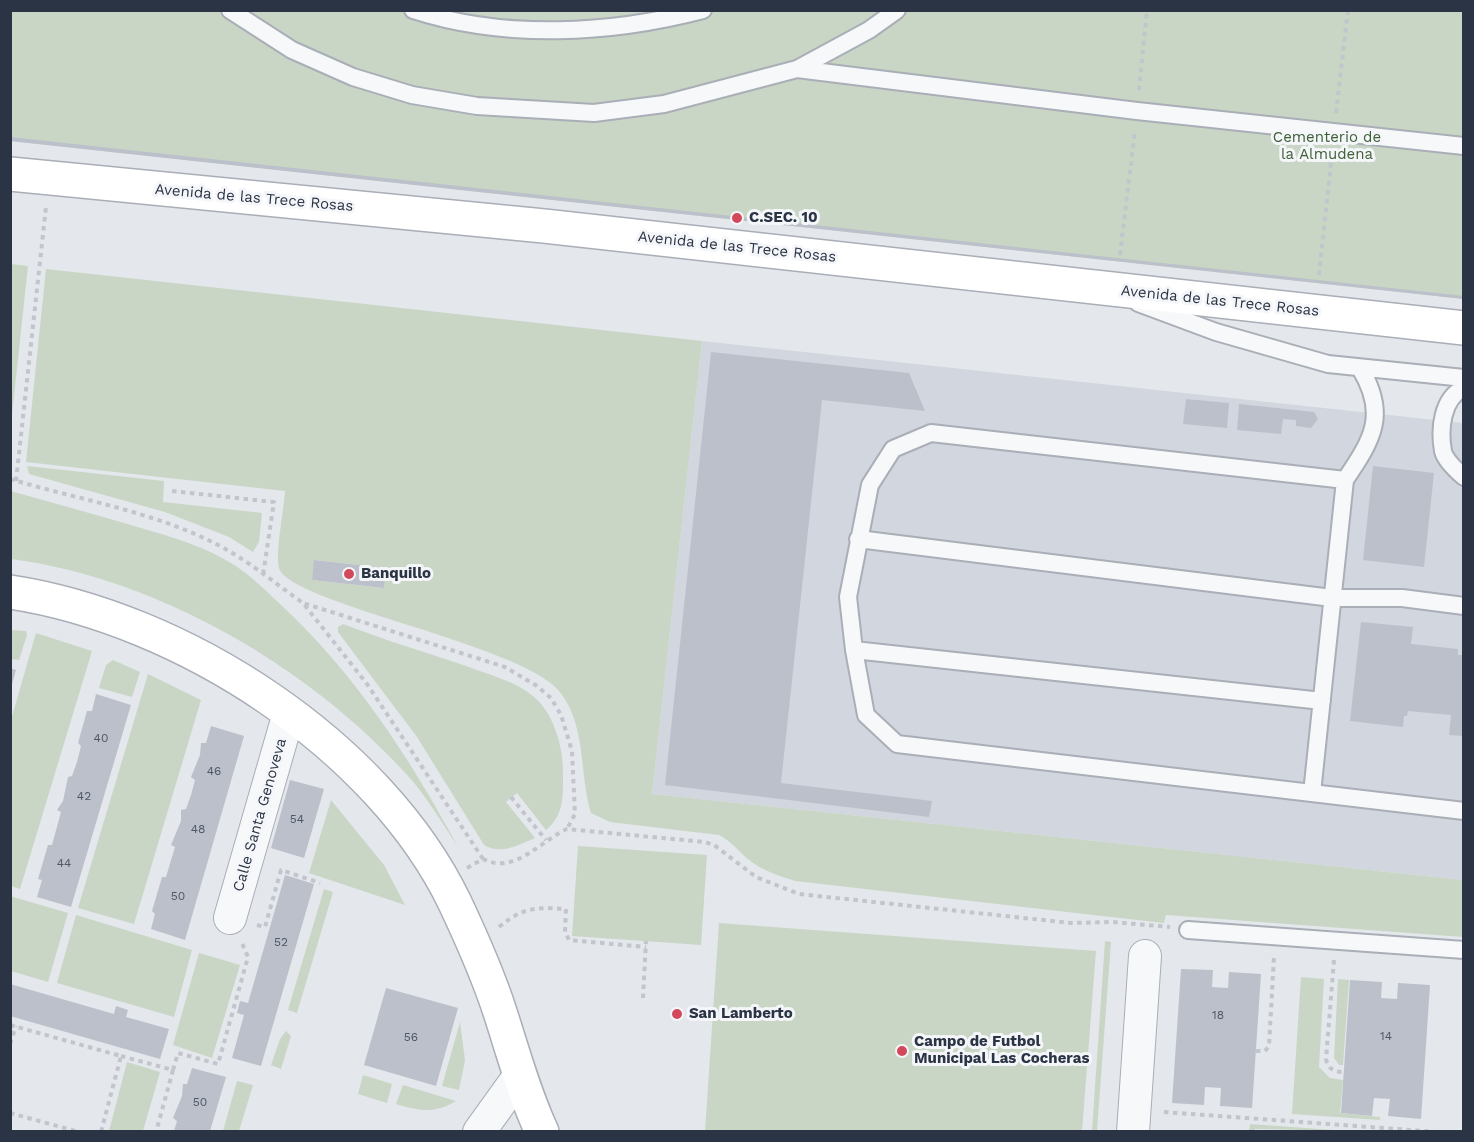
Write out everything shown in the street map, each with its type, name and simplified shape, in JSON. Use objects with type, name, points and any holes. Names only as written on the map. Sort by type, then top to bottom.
[{"type":"street","name":"Avenida de las Trece Rosas","points":[[10,174],[555,227],[1464,328]]},
{"type":"street","points":[[10,592],[42,597],[134,627],[215,664],[289,713],[352,764],[391,806],[443,882],[475,947],[542,1131]]},
{"type":"street","name":"Calle Santa Genoveva","points":[[230,918],[289,713]]},
{"type":"street","points":[[1133,1131],[1145,956]]},
{"type":"street","points":[[479,1131],[520,1074]]},
{"type":"lane","points":[[230,10],[292,50],[353,77],[412,95],[477,106],[535,112],[594,113],[664,104],[797,69],[869,30],[897,10]]},
{"type":"lane","points":[[416,11],[501,27],[574,30],[613,18],[653,21],[703,10]]},
{"type":"lane","points":[[797,69],[1137,111],[1464,146]]},
{"type":"lane","points":[[1095,287],[1216,332],[1328,364],[1464,378]]},
{"type":"lane","points":[[1312,793],[1345,480],[1365,452],[1376,414],[1372,389],[1360,368]]},
{"type":"lane","points":[[1464,388],[1453,393],[1446,406],[1443,452],[1464,477]]},
{"type":"lane","points":[[1345,480],[932,433],[893,449],[870,485],[848,597],[854,650],[866,715],[897,744],[1464,811]]},
{"type":"lane","points":[[858,539],[1332,598],[1402,598],[1464,606]]},
{"type":"lane","points":[[854,650],[1322,701]]},
{"type":"lane","points":[[1188,930],[1464,951]]},
{"type":"path","points":[[50,178],[13,480],[152,518],[219,546],[303,603],[367,684],[483,859],[502,864],[516,861],[546,840],[567,829],[705,842],[714,845],[756,878],[799,894],[1071,923],[1112,922],[1188,930]]},
{"type":"path","points":[[172,491],[274,502],[263,575]]},
{"type":"path","points":[[303,603],[505,667],[537,686],[551,698],[561,715],[572,751],[575,814],[567,829]]},
{"type":"path","points":[[511,797],[546,840]]},
{"type":"path","points":[[443,882],[483,859]]},
{"type":"path","points":[[230,918],[265,927],[281,870],[320,883]]},
{"type":"path","points":[[475,947],[515,915],[537,907],[566,909],[565,935],[572,941],[646,947]]},
{"type":"path","points":[[156,1131],[178,1053],[218,1064],[248,957],[230,918]]},
{"type":"path","points":[[1256,1051],[1265,1051],[1269,1046],[1275,937]]},
{"type":"path","points":[[643,998],[646,941]]},
{"type":"path","points":[[1336,942],[1326,1059],[1328,1066],[1334,1071],[1343,1072]]},
{"type":"path","points":[[10,1044],[13,1026],[173,1070]]},
{"type":"path","points":[[101,1131],[122,1056]]},
{"type":"path","points":[[1163,1112],[1378,1129],[1438,1131]]},
{"type":"path","points":[[10,1113],[78,1131]]},
{"type":"shaded area","points":[[702,341],[1463,423],[1463,880],[652,794]]},
{"type":"green space","name":"Cementerio de la Almudena","points":[[10,11],[1463,11],[1463,299],[11,141]]},
{"type":"green space","points":[[10,264],[28,266],[11,424]]},
{"type":"green space","points":[[46,269],[702,341],[652,794],[1463,880],[1463,937],[1166,915],[1164,923],[795,881],[759,866],[719,835],[610,822],[591,813],[578,734],[568,704],[559,691],[536,674],[500,657],[321,595],[292,581],[279,568],[279,542],[285,491],[26,462]],"holes":[[[315,560],[385,568],[384,588],[312,580]]]},
{"type":"green space","points":[[27,466],[164,481],[163,502],[262,513],[259,542],[253,552],[229,537],[165,512],[29,474]]},
{"type":"green space","points":[[10,491],[182,541],[230,562],[245,573],[266,590],[306,630],[356,687],[400,749],[458,847],[415,784],[369,736],[278,664],[228,634],[175,607],[121,586],[66,569],[11,559]]},
{"type":"green space","points":[[343,624],[501,678],[533,696],[547,712],[552,722],[562,754],[562,798],[559,812],[552,824],[546,830],[517,793],[506,802],[535,838],[503,849],[484,845],[417,737],[338,632],[338,627]]},
{"type":"green space","points":[[10,630],[26,631],[27,635],[19,660],[11,659]]},
{"type":"green space","points":[[36,633],[92,651],[20,889],[11,886],[11,720]]},
{"type":"green space","points":[[113,660],[140,672],[132,697],[99,688],[106,665]]},
{"type":"green space","points":[[148,674],[201,700],[134,924],[78,908]]},
{"type":"green space","points":[[331,800],[384,865],[405,905],[309,873]]},
{"type":"green space","points":[[578,846],[707,855],[701,945],[572,936]]},
{"type":"green space","points":[[324,889],[333,892],[297,1013],[288,1010]]},
{"type":"green space","points":[[10,896],[68,913],[48,982],[11,971]]},
{"type":"green space","points":[[76,915],[192,950],[174,1017],[57,983]]},
{"type":"green space","name":"Campo de Futbol Municipal Las Cocheras","points":[[719,923],[1096,951],[1082,1131],[705,1131]]},
{"type":"green space","points":[[1105,941],[1111,942],[1097,1131],[1092,1131]]},
{"type":"green space","points":[[199,953],[240,965],[212,1058],[173,1045]]},
{"type":"green space","points":[[1301,977],[1324,979],[1319,1067],[1330,1078],[1343,1080],[1340,1113],[1380,1117],[1380,1120],[1292,1114]]},
{"type":"green space","points":[[1338,979],[1349,980],[1343,1065],[1339,1065],[1334,1058]]},
{"type":"green space","points":[[460,1022],[465,1060],[459,1090],[442,1086]]},
{"type":"green space","points":[[286,1031],[291,1036],[281,1069],[271,1065],[280,1039]]},
{"type":"green space","points":[[127,1062],[160,1072],[143,1131],[109,1131]]},
{"type":"green space","points":[[363,1075],[392,1084],[387,1103],[358,1094]]},
{"type":"green space","points":[[237,1081],[253,1085],[239,1131],[223,1131]]},
{"type":"green space","points":[[403,1085],[456,1101],[434,1110],[396,1104]]},
{"type":"green space","points":[[1250,1124],[1348,1131],[1255,1129],[1249,1131]]},
{"type":"building","name":"C.SEC. 10","points":[[10,137],[1464,296],[1464,299],[10,141]]},
{"type":"building","points":[[711,352],[909,373],[925,411],[822,400],[781,783],[932,801],[929,817],[665,785]]},
{"type":"building","points":[[1186,399],[1229,403],[1227,428],[1183,424]]},
{"type":"building","points":[[1239,404],[1314,412],[1318,419],[1311,428],[1296,426],[1296,420],[1283,419],[1281,434],[1237,430]]},
{"type":"building","points":[[1373,466],[1434,473],[1424,567],[1363,560]]},
{"type":"building","name":"Banquillo","points":[[314,560],[386,568],[384,588],[312,580]]},
{"type":"building","points":[[1361,622],[1413,627],[1411,644],[1458,649],[1458,655],[1464,655],[1464,736],[1449,735],[1451,715],[1408,711],[1407,716],[1404,716],[1403,727],[1350,721]]},
{"type":"building","points":[[10,668],[16,670],[11,688],[10,687]]},
{"type":"building","points":[[96,694],[131,705],[71,907],[37,897],[42,880],[38,879],[48,845],[52,845],[61,812],[57,810],[63,801],[68,777],[72,776],[77,762],[81,746],[78,743],[87,711],[92,711]]},
{"type":"building","points":[[211,726],[244,736],[185,940],[151,929],[155,914],[152,911],[162,877],[166,877],[175,847],[171,845],[181,821],[181,810],[186,809],[191,795],[195,780],[191,777],[200,755],[201,743],[206,743]]},
{"type":"building","points":[[290,780],[324,789],[304,858],[271,848]]},
{"type":"building","points":[[285,875],[314,884],[261,1066],[232,1058],[244,1015],[237,1013],[240,1001],[248,1003]]},
{"type":"building","points":[[1181,969],[1213,970],[1212,987],[1228,988],[1229,972],[1261,974],[1252,1108],[1220,1106],[1221,1088],[1205,1087],[1204,1105],[1172,1103]]},
{"type":"building","points":[[1350,980],[1382,982],[1381,998],[1397,999],[1398,983],[1430,985],[1421,1119],[1388,1116],[1390,1099],[1374,1098],[1372,1116],[1341,1113]]},
{"type":"building","points":[[10,984],[114,1014],[116,1006],[128,1010],[126,1017],[169,1029],[160,1059],[10,1016]]},
{"type":"building","points":[[386,988],[458,1008],[436,1086],[364,1065]]},
{"type":"building","points":[[192,1068],[226,1077],[210,1131],[174,1131],[177,1121],[173,1118],[182,1096],[183,1084],[187,1084]]},
{"type":"place","name":"C.SEC. 10","points":[[737,218]]},
{"type":"place","name":"Banquillo","points":[[349,574]]},
{"type":"place","name":"San Lamberto","points":[[677,1014]]},
{"type":"place","name":"Campo de Futbol Municipal Las Cocheras","points":[[902,1051]]}]
